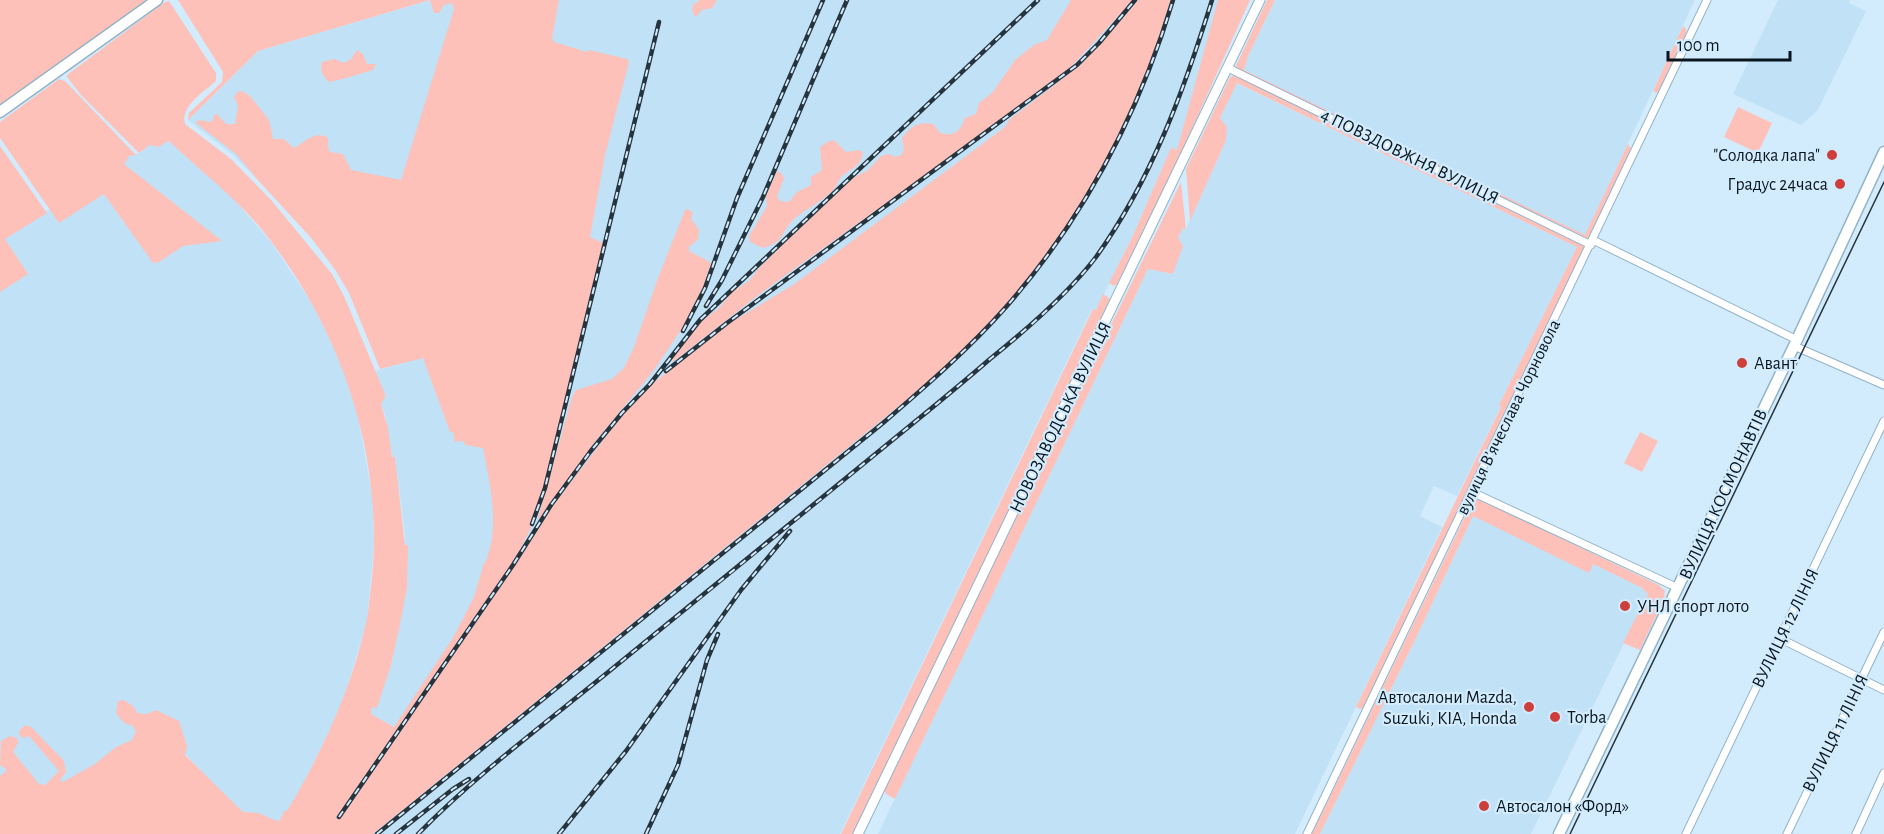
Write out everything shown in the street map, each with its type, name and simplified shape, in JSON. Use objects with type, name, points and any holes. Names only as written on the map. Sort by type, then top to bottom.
[{"type":"main road","points":[[0,111],[157,0]]},
{"type":"main road","name":"ВУЛИЦЯ КОСМОНАВТІВ","points":[[1559,834],[1795,343],[1884,152]]},
{"type":"street","name":"НОВОЗАВОДСЬКА ВУЛИЦЯ","points":[[858,834],[1260,0]]},
{"type":"street","name":"вулиця Вʼячеслава Чорновола","points":[[1307,834],[1707,0]]},
{"type":"street","name":"4 ПОВЗДОВЖНЯ ВУЛИЦЯ","points":[[1228,68],[1884,385]]},
{"type":"street","name":"ВУЛИЦЯ 12 ЛІНІЯ","points":[[1686,834],[1884,421]]},
{"type":"street","points":[[1472,492],[1678,588]]},
{"type":"street","name":"ВУЛИЦЯ 11 ЛІНІЯ","points":[[1787,834],[1884,633]]},
{"type":"street","points":[[1779,638],[1884,690]]},
{"type":"street","points":[[1856,834],[1884,773]]},
{"type":"shaded area","points":[[0,0],[152,0],[0,107]]},
{"type":"shaded area","points":[[178,0],[430,0],[258,51],[188,120],[189,113],[222,82],[223,72]]},
{"type":"shaded area","points":[[430,0],[559,0],[552,38],[554,42],[587,52],[589,50],[627,59],[629,62],[605,155],[590,237],[603,243],[545,487],[530,530],[512,565],[339,818],[514,566],[552,506],[624,413],[652,384],[728,324],[793,285],[1005,127],[1010,119],[1079,66],[1138,0],[1171,0],[1136,97],[1114,144],[1061,233],[998,314],[943,369],[913,394],[373,834],[0,834],[0,776],[7,770],[0,765],[1,741],[10,736],[17,738],[18,743],[14,753],[39,784],[45,785],[59,771],[29,736],[23,738],[20,736],[19,731],[25,725],[31,727],[64,761],[66,772],[60,780],[63,782],[95,764],[116,747],[132,740],[136,731],[132,725],[124,723],[116,713],[118,701],[124,700],[133,706],[137,713],[147,714],[156,710],[179,721],[187,746],[185,755],[243,812],[259,813],[279,821],[300,789],[334,720],[360,648],[367,619],[374,539],[371,490],[364,442],[351,395],[334,349],[313,306],[287,264],[258,225],[226,192],[169,141],[158,147],[150,145],[139,153],[81,95],[67,77],[165,2],[169,1],[216,73],[216,81],[189,105],[184,117],[185,124],[231,159],[272,201],[332,274],[344,296],[385,394],[381,404],[388,428],[392,457],[395,457],[405,545],[408,545],[407,589],[391,665],[377,708],[372,707],[371,714],[394,727],[454,636],[474,597],[490,547],[493,519],[483,448],[465,445],[464,441],[455,442],[423,358],[380,369],[349,293],[336,271],[312,239],[237,155],[196,123],[198,120],[212,122],[214,115],[217,114],[226,124],[235,124],[238,106],[234,97],[237,92],[242,91],[250,96],[269,120],[273,139],[284,139],[294,148],[315,136],[323,136],[328,138],[330,152],[343,154],[351,170],[401,180],[454,9],[452,3],[444,5],[439,13],[434,13]]},
{"type":"shaded area","points":[[431,0],[1160,0],[414,738],[371,714],[372,706],[376,707],[391,665],[407,589],[405,534],[395,458],[392,458],[385,414],[369,373],[423,357],[351,170],[327,160],[314,137],[256,178],[233,155],[188,120],[258,51]]},
{"type":"shaded area","points":[[700,0],[717,0],[712,8],[702,10],[695,16],[692,10],[693,5]]},
{"type":"shaded area","points":[[1071,0],[1133,0],[1071,67],[761,293],[673,362],[672,358],[703,320],[719,308],[732,292],[749,281],[759,268],[832,196],[856,176],[867,171],[881,156],[901,155],[904,150],[902,138],[909,130],[923,123],[933,124],[940,133],[957,132],[965,118],[976,114],[979,103],[993,92],[1015,60],[1034,45],[1047,40]]},
{"type":"shaded area","points":[[1164,0],[1219,0],[1177,151],[1171,149],[1131,240],[1096,310],[1092,309],[840,834],[366,834]]},
{"type":"shaded area","points":[[1218,0],[1250,0],[1182,151],[1114,286],[1109,283],[1131,240],[1171,148],[1177,150]]},
{"type":"shaded area","points":[[1267,0],[1275,0],[1248,56],[1244,70],[1585,235],[1628,144],[1632,150],[1589,239],[1235,68]]},
{"type":"shaded area","points":[[1275,0],[1695,0],[1585,236],[1244,70],[1248,56]]},
{"type":"shaded area","points":[[1778,0],[1850,0],[1849,3],[1866,11],[1818,110],[1801,125],[1733,94]]},
{"type":"shaded area","points":[[1683,26],[1687,37],[1657,93],[1653,91]]},
{"type":"shaded area","points":[[357,50],[363,54],[367,64],[376,64],[373,70],[329,82],[321,70],[322,62],[334,59],[344,63],[351,59]]},
{"type":"shaded area","points":[[1237,74],[1582,243],[1586,249],[1363,708],[1360,709],[1356,707],[1501,407],[1499,405],[1577,247],[1237,83],[1220,118],[1227,127],[1226,140],[1190,221],[1186,169],[1230,77]]},
{"type":"shaded area","points":[[59,79],[65,81],[136,155],[129,156],[124,164],[222,241],[183,246],[159,262],[153,263],[104,194],[59,223],[0,138],[0,122]]},
{"type":"shaded area","points":[[1236,83],[1577,247],[1457,496],[1434,486],[1420,516],[1442,527],[1295,834],[878,834],[1148,269],[1173,274],[1178,238],[1183,228],[1186,229],[1226,140],[1220,118]]},
{"type":"shaded area","points":[[1738,107],[1772,123],[1758,153],[1724,137]]},
{"type":"shaded area","points":[[164,136],[231,196],[271,242],[311,302],[334,347],[355,402],[373,498],[374,544],[367,622],[333,724],[302,786],[278,822],[250,818],[223,794],[157,724],[28,822],[0,798],[0,241],[123,163],[129,156],[139,153]]},
{"type":"shaded area","points":[[834,140],[846,152],[860,150],[863,154],[859,163],[841,177],[830,194],[793,220],[775,243],[763,248],[750,242],[749,236],[767,206],[766,196],[776,173],[778,171],[782,174],[784,179],[777,196],[780,201],[789,202],[797,192],[811,185],[811,177],[822,170],[820,147]]},
{"type":"shaded area","points":[[0,146],[47,213],[5,239],[28,274],[0,292]]},
{"type":"shaded area","points":[[1181,182],[1186,229],[1183,228],[1178,238],[1183,246],[1173,274],[1148,269],[895,799],[886,794],[884,788]]},
{"type":"shaded area","points":[[688,209],[693,213],[691,219],[699,230],[698,239],[689,247],[689,251],[711,264],[703,287],[683,327],[654,370],[594,443],[539,520],[572,397],[576,390],[612,379],[624,368],[685,210]]},
{"type":"shaded area","points":[[1103,294],[1110,300],[853,834],[841,834],[1093,309],[1096,310]]},
{"type":"shaded area","points":[[1640,432],[1658,441],[1642,472],[1624,463]]},
{"type":"shaded area","points":[[1473,500],[1481,500],[1659,585],[1665,591],[1664,599],[1640,650],[1623,643],[1648,594],[1642,588],[1593,564],[1589,573],[1473,516],[1320,834],[1312,834]]},
{"type":"shaded area","points":[[1473,516],[1588,572],[1593,564],[1642,588],[1648,594],[1531,834],[1320,834],[1415,640]]},
{"type":"tram line","points":[[1570,834],[1884,182]]},
{"type":"railway","points":[[683,331],[705,288],[737,198],[823,0]]},
{"type":"railway","points":[[706,306],[722,280],[763,197],[847,0]]},
{"type":"railway","points":[[339,817],[513,565],[551,505],[590,452],[622,413],[650,384],[700,320],[1038,0]]},
{"type":"railway","points":[[666,371],[727,323],[1077,65],[1135,0]]},
{"type":"railway","points":[[377,834],[883,423],[947,367],[992,323],[1034,273],[1060,237],[1106,162],[1144,83],[1173,0]]},
{"type":"railway","points":[[418,834],[486,771],[943,399],[1060,298],[1096,257],[1134,197],[1178,100],[1212,0]]},
{"type":"railway","points":[[532,524],[545,488],[659,22]]},
{"type":"railway","points":[[559,834],[626,751],[741,590],[790,531]]},
{"type":"railway","points":[[646,834],[678,765],[707,660],[718,634]]},
{"type":"railway","points":[[396,834],[469,779]]},
{"type":"place","name":"\"Солодка лапа\"","points":[[1832,155]]},
{"type":"place","name":"Градус 24часа","points":[[1840,184]]},
{"type":"place","name":"Авант","points":[[1742,363]]},
{"type":"place","name":"УНЛ спорт лото","points":[[1625,606]]},
{"type":"place","name":"Автосалони Mazda, Suzuki, KIA, Honda","points":[[1529,707]]},
{"type":"place","name":"Torba","points":[[1555,717]]},
{"type":"place","name":"Автосалон «Форд»","points":[[1484,806]]}]
